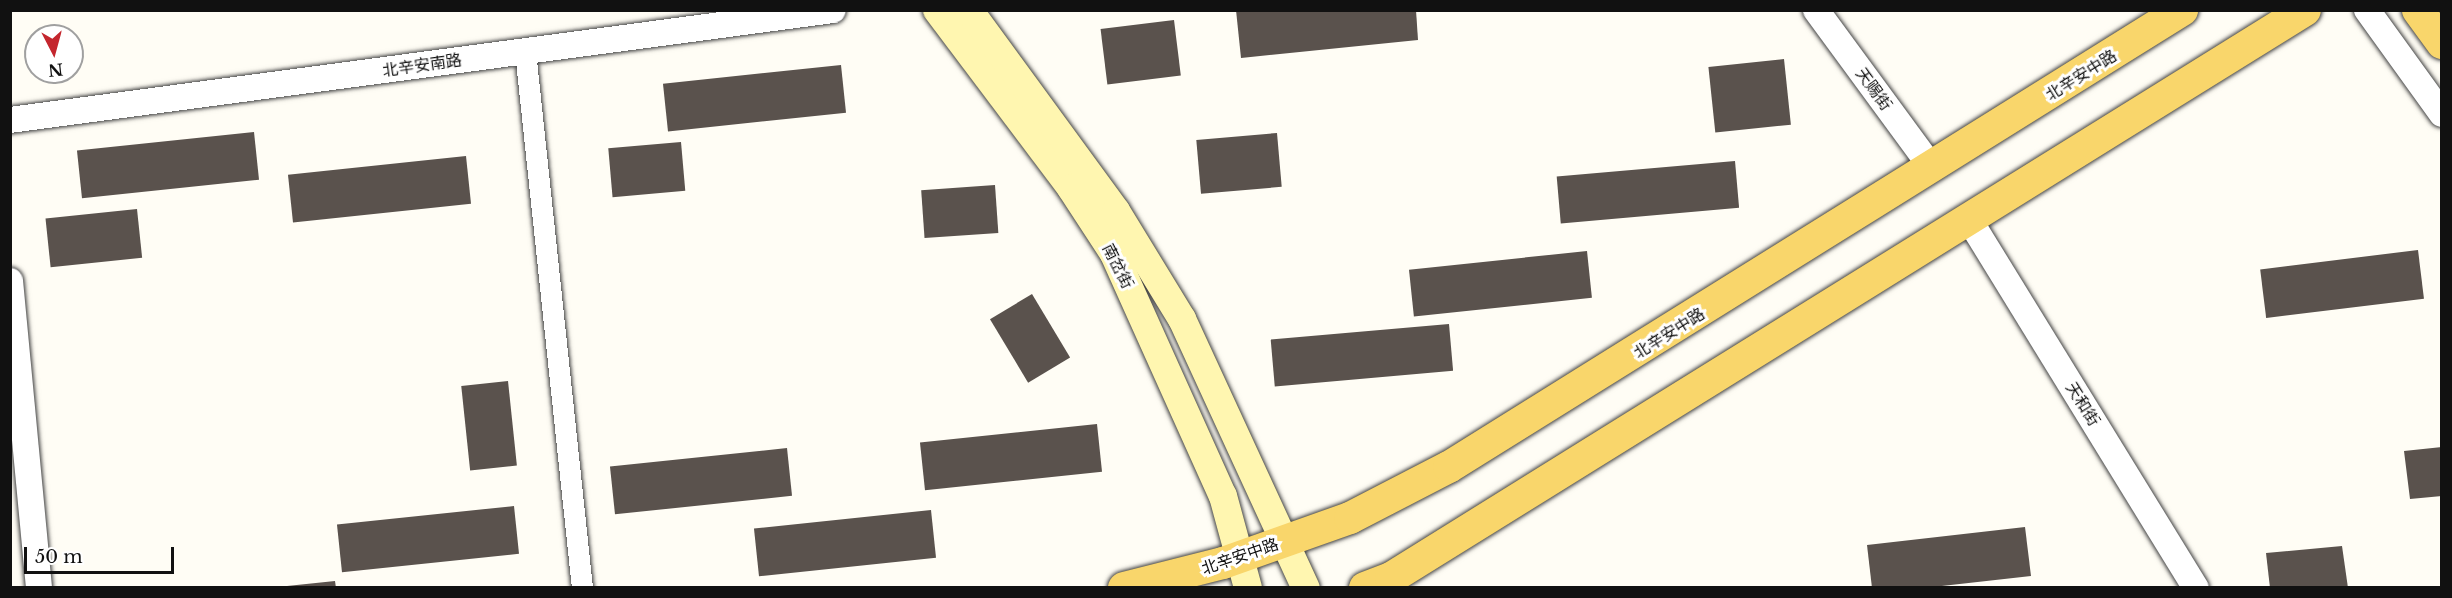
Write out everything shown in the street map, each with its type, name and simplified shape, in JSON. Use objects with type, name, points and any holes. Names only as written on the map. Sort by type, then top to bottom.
[{"type":"main road","name":"南岔街","points":[[937,10],[1071,188],[1114,254],[1223,496],[1248,588]]},
{"type":"main road","name":"南岔街","points":[[969,10],[1116,211],[1182,319],[1306,588]]},
{"type":"main road","name":"北辛安中路","points":[[1124,588],[1190,573],[1350,518],[1449,467],[1932,168],[2182,10]]},
{"type":"main road","points":[[1365,588],[1391,578],[1970,221],[2305,10]]},
{"type":"main road","points":[[2418,10],[2442,43]]},
{"type":"street","name":"北辛安南路","points":[[10,120],[833,10]]},
{"type":"street","name":"天赐街","points":[[1816,10],[1932,168]]},
{"type":"street","points":[[2367,10],[2442,114]]},
{"type":"street","points":[[525,51],[582,588]]},
{"type":"street","name":"天和街","points":[[1970,221],[2196,588]]},
{"type":"street","points":[[10,281],[39,588]]},
{"type":"building","points":[[1236,10],[1416,10],[1418,40],[1241,58]]},
{"type":"building","points":[[1174,20],[1181,76],[1107,85],[1101,29]]},
{"type":"building","points":[[1784,59],[1791,125],[1715,133],[1708,67]]},
{"type":"building","points":[[841,65],[846,113],[668,131],[663,84]]},
{"type":"building","points":[[254,132],[259,180],[82,198],[77,151]]},
{"type":"building","points":[[1277,133],[1282,187],[1201,194],[1196,140]]},
{"type":"building","points":[[681,142],[685,191],[613,197],[608,148]]},
{"type":"building","points":[[466,156],[471,204],[293,222],[288,175]]},
{"type":"building","points":[[1735,161],[1739,208],[1561,223],[1557,177]]},
{"type":"building","points":[[995,185],[998,233],[925,238],[921,190]]},
{"type":"building","points":[[137,209],[142,258],[51,267],[46,219]]},
{"type":"building","points":[[2418,250],[2424,299],[2266,318],[2260,269]]},
{"type":"building","points":[[1587,251],[1592,298],[1414,316],[1409,270]]},
{"type":"building","points":[[1032,294],[1070,357],[1028,383],[990,319]]},
{"type":"building","points":[[1449,324],[1453,371],[1275,386],[1271,340]]},
{"type":"building","points":[[508,381],[517,466],[470,470],[461,386]]},
{"type":"building","points":[[1097,424],[1102,472],[925,490],[920,443]]},
{"type":"building","points":[[2442,447],[2442,496],[2410,499],[2404,451]]},
{"type":"building","points":[[787,448],[792,496],[615,514],[610,467]]},
{"type":"building","points":[[514,506],[519,554],[342,572],[337,525]]},
{"type":"building","points":[[931,510],[936,558],[759,576],[754,529]]},
{"type":"building","points":[[2025,527],[2031,576],[1924,588],[1872,588],[1867,545]]},
{"type":"building","points":[[2342,546],[2348,588],[2270,588],[2266,553]]},
{"type":"building","points":[[335,581],[336,588],[287,588],[287,586]]}]
